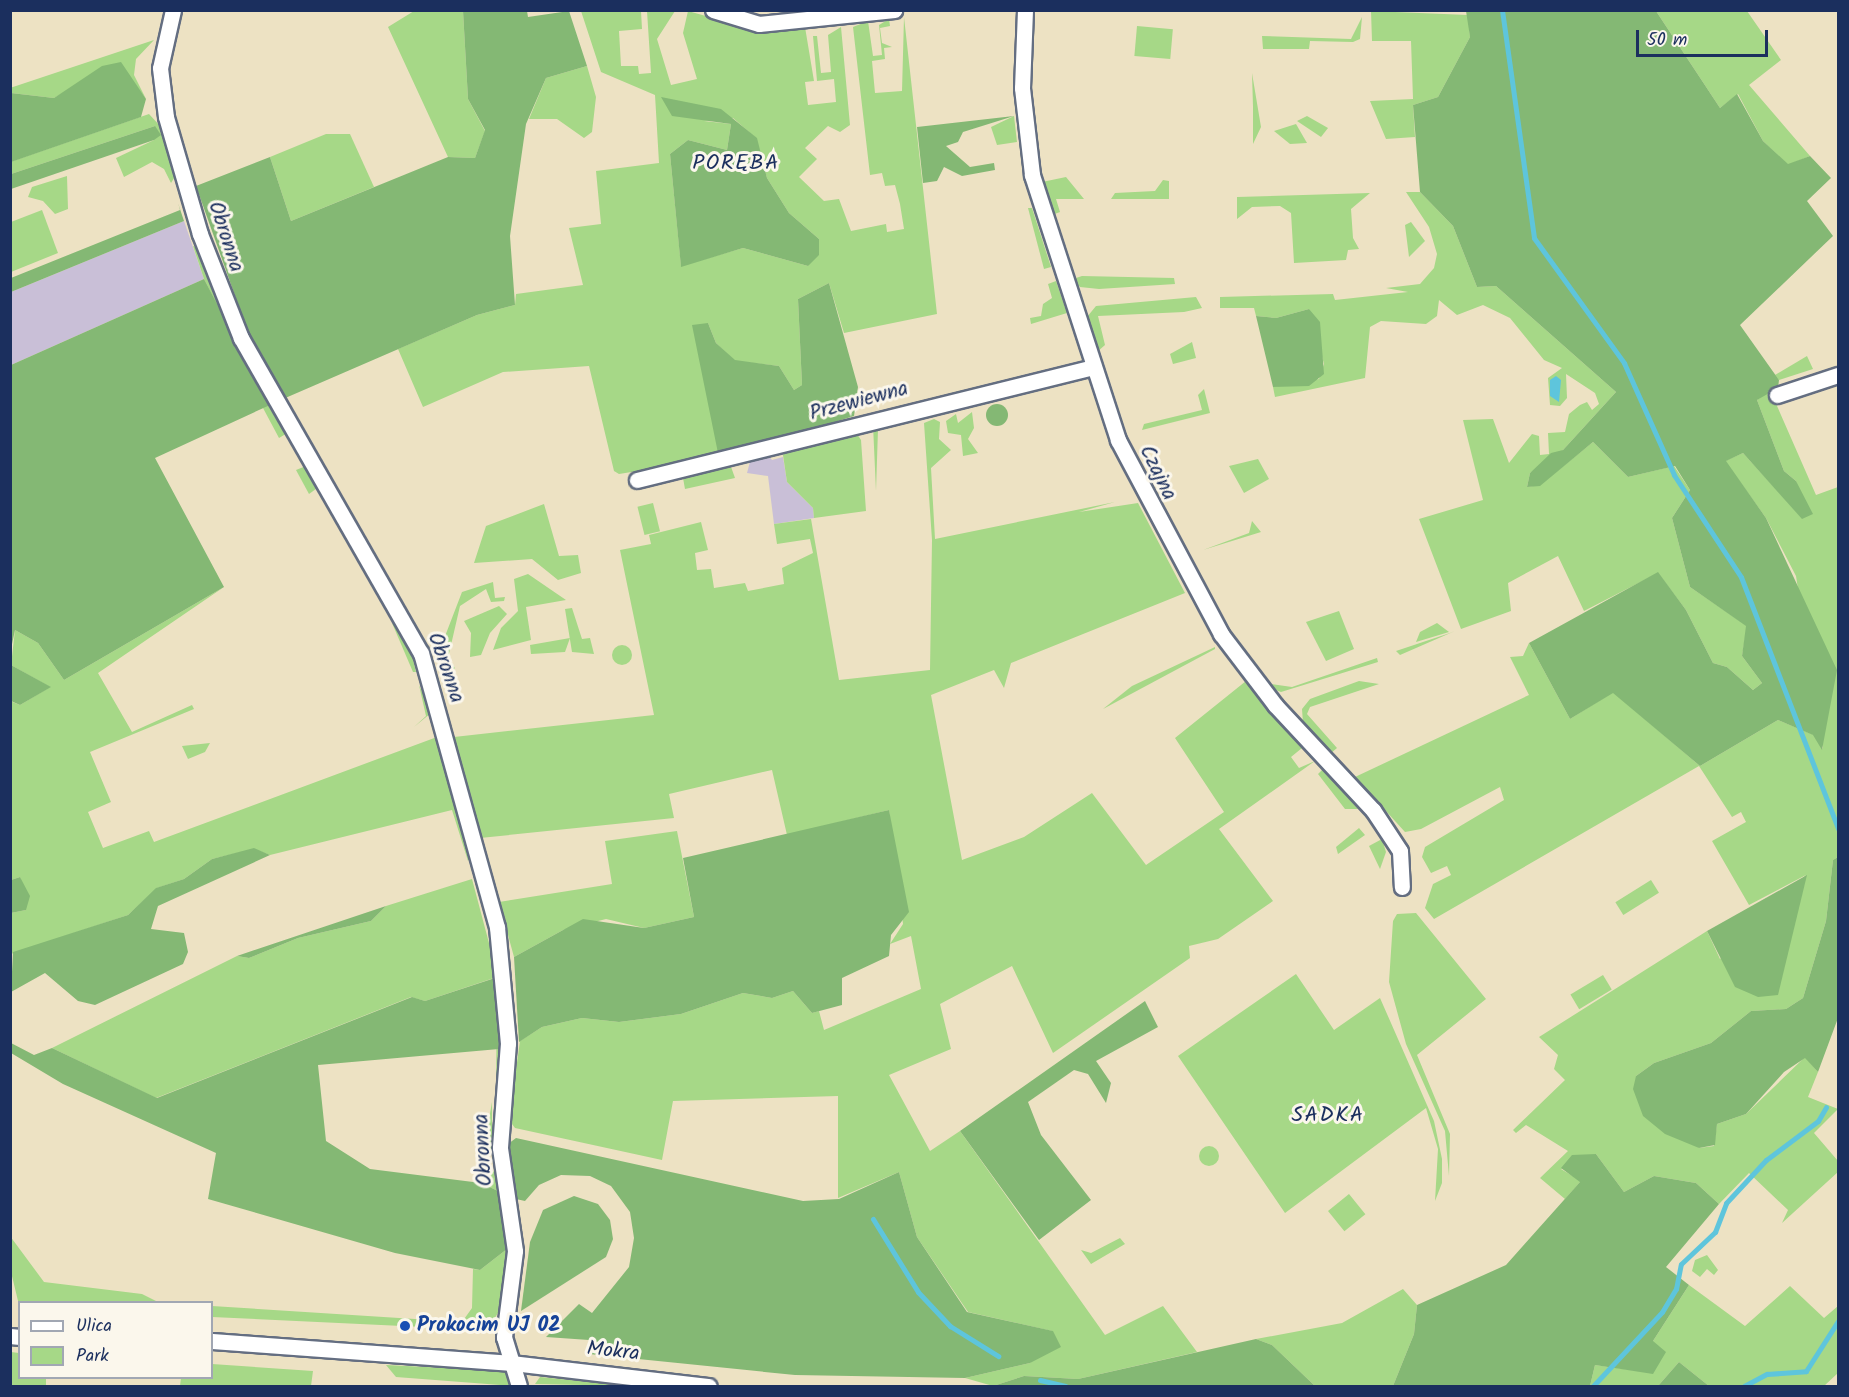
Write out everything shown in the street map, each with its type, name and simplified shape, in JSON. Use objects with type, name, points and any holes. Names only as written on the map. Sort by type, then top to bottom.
[{"type":"street","name":"Obronna","points":[[173,10],[160,68],[166,117],[200,234],[241,338],[421,653],[497,927],[507,1043],[500,1148],[515,1251],[504,1312],[512,1362],[519,1386]]},
{"type":"street","points":[[713,10],[759,24],[894,10]]},
{"type":"street","name":"Czajna","points":[[1025,10],[1022,88],[1032,175],[1093,366],[1132,472],[1197,596],[1275,705],[1379,818],[1400,851],[1402,887]]},
{"type":"street","name":"Przewiewna","points":[[637,480],[725,462],[864,420],[1042,383],[1093,366]]},
{"type":"street","points":[[1777,395],[1839,375]]},
{"type":"street","name":"Mokra","points":[[213,1341],[512,1362],[709,1385]]},
{"type":"shaded area","points":[[184,221],[204,279],[11,365],[11,292]]},
{"type":"shaded area","points":[[768,455],[772,460],[783,457],[787,482],[813,508],[814,518],[774,524],[768,476],[747,473],[751,458]]},
{"type":"green space","points":[[414,11],[463,11],[468,99],[485,131],[475,158],[448,157],[388,27]]},
{"type":"green space","points":[[463,11],[527,11],[528,17],[569,11],[587,66],[546,78],[526,124],[510,236],[515,305],[477,315],[283,399],[255,352],[196,186],[270,157],[291,221],[448,157],[475,158],[485,130],[468,99]]},
{"type":"green space","points":[[581,11],[641,11],[642,29],[619,31],[621,66],[638,66],[639,74],[651,73],[647,11],[675,11],[657,39],[671,85],[697,79],[683,33],[688,11],[720,20],[805,27],[814,81],[805,82],[808,105],[836,102],[834,79],[817,81],[813,36],[817,36],[821,73],[831,72],[828,35],[841,27],[850,125],[840,132],[828,126],[805,148],[817,159],[799,177],[824,201],[839,199],[851,231],[886,224],[887,232],[904,229],[895,185],[885,186],[882,173],[870,175],[853,27],[868,21],[873,56],[882,55],[879,25],[889,19],[890,26],[880,28],[882,43],[892,47],[884,48],[885,59],[872,61],[875,93],[902,91],[904,17],[937,314],[844,333],[829,283],[798,299],[802,385],[794,390],[779,366],[735,361],[716,343],[708,323],[719,458],[619,474],[614,471],[589,366],[503,372],[423,407],[398,349],[477,315],[515,305],[516,294],[583,285],[569,228],[601,224],[596,171],[659,163],[655,95],[601,72]],"holes":[[[733,118],[756,138],[767,178],[789,213],[819,239],[808,266],[743,248],[681,266],[670,154],[688,140],[727,150],[731,124],[704,121]]]},
{"type":"green space","points":[[1371,11],[1468,15],[1470,37],[1438,97],[1413,105],[1415,137],[1386,139],[1370,101],[1413,99],[1411,41],[1372,41]]},
{"type":"green space","points":[[1466,11],[1656,11],[1720,108],[1737,94],[1763,141],[1788,164],[1810,156],[1831,178],[1807,201],[1833,236],[1740,325],[1779,380],[1778,388],[1757,400],[1784,471],[1796,481],[1813,514],[1802,519],[1743,453],[1726,461],[1766,518],[1837,670],[1822,750],[1813,735],[1778,720],[1700,766],[1613,693],[1570,719],[1529,643],[1658,572],[1686,610],[1713,663],[1727,667],[1753,690],[1762,683],[1742,656],[1746,626],[1690,587],[1672,518],[1690,490],[1675,466],[1628,477],[1593,442],[1540,486],[1527,487],[1530,473],[1551,453],[1563,450],[1616,392],[1496,286],[1477,287],[1453,226],[1420,192],[1413,105],[1438,97],[1470,37]]},
{"type":"green space","points":[[1656,11],[1747,11],[1781,60],[1749,85],[1810,156],[1788,165],[1763,141],[1738,94],[1720,108]]},
{"type":"green space","points":[[1362,17],[1360,39],[1353,42],[1310,41],[1309,49],[1263,49],[1262,36],[1351,39]]},
{"type":"green space","points":[[1137,26],[1173,29],[1170,59],[1134,56]]},
{"type":"green space","points":[[154,40],[136,59],[134,75],[146,99],[128,75],[75,86],[54,98],[11,93],[10,88]]},
{"type":"green space","points":[[121,62],[146,99],[141,117],[11,162],[11,93],[54,98],[102,66]]},
{"type":"green space","points":[[587,66],[596,97],[592,132],[584,138],[557,119],[529,119],[546,78]]},
{"type":"green space","points":[[1252,73],[1261,127],[1253,144],[1253,107]]},
{"type":"green space","points":[[661,97],[721,109],[757,138],[767,178],[789,213],[819,239],[819,255],[808,266],[743,248],[681,267],[670,154],[688,140],[727,150],[731,124],[672,116]]},
{"type":"green space","points":[[149,114],[161,127],[176,175],[171,183],[164,169],[152,162],[124,177],[116,158],[154,140],[155,126],[11,174],[10,162]]},
{"type":"green space","points":[[1014,116],[1017,142],[997,145],[991,127]]},
{"type":"green space","points":[[1014,116],[963,132],[958,142],[946,146],[970,167],[994,163],[995,170],[962,176],[944,167],[937,181],[923,183],[917,127]]},
{"type":"green space","points":[[1307,116],[1328,128],[1321,137],[1297,121]]},
{"type":"green space","points":[[1296,124],[1307,143],[1290,144],[1274,131]]},
{"type":"green space","points":[[155,126],[161,135],[154,140],[11,189],[11,174]]},
{"type":"green space","points":[[326,134],[350,134],[374,187],[291,221],[270,157]]},
{"type":"green space","points":[[67,176],[68,209],[55,214],[43,201],[28,197],[32,187]]},
{"type":"green space","points":[[1066,177],[1084,199],[1056,199],[1060,212],[1052,215],[1042,182]]},
{"type":"green space","points":[[1163,180],[1169,181],[1169,199],[1111,199],[1115,193],[1155,191]]},
{"type":"green space","points":[[1406,192],[1420,192],[1453,226],[1477,287],[1496,286],[1616,392],[1563,450],[1530,473],[1527,487],[1540,485],[1593,442],[1628,477],[1674,466],[1690,490],[1672,518],[1690,587],[1747,626],[1742,656],[1762,683],[1753,690],[1727,667],[1713,663],[1686,610],[1658,573],[1584,611],[1558,556],[1508,583],[1511,611],[1461,629],[1419,519],[1483,500],[1463,420],[1493,419],[1509,463],[1532,434],[1539,436],[1540,455],[1549,454],[1548,433],[1565,432],[1569,414],[1580,405],[1587,402],[1592,410],[1599,404],[1595,393],[1566,374],[1567,398],[1560,406],[1550,405],[1548,378],[1562,368],[1544,360],[1510,318],[1483,305],[1457,315],[1439,300],[1437,316],[1426,324],[1381,321],[1370,327],[1365,378],[1275,397],[1273,387],[1319,379],[1324,364],[1309,309],[1276,318],[1256,316],[1254,308],[1220,308],[1220,297],[1333,294],[1335,300],[1408,292],[1386,288],[1420,284],[1434,268],[1437,254],[1429,227]]},
{"type":"green space","points":[[1370,193],[1351,209],[1353,238],[1359,249],[1348,250],[1346,260],[1294,263],[1291,213],[1280,206],[1252,207],[1237,219],[1237,197]]},
{"type":"green space","points":[[178,203],[184,221],[11,292],[11,278],[180,210]]},
{"type":"green space","points":[[1028,208],[1032,208],[1051,267],[1044,269]]},
{"type":"green space","points":[[42,210],[58,253],[11,272],[11,222]]},
{"type":"green space","points":[[1411,222],[1425,241],[1409,257],[1405,225]]},
{"type":"green space","points":[[193,246],[201,249],[228,327],[204,279]]},
{"type":"green space","points":[[1082,276],[1174,278],[1175,284],[1099,289],[1080,287],[1073,279]]},
{"type":"green space","points":[[204,279],[270,405],[155,458],[224,587],[64,680],[38,643],[15,630],[11,649],[11,365]]},
{"type":"green space","points":[[1056,281],[1067,313],[1031,324],[1030,318],[1041,316],[1043,304],[1052,298],[1048,284]]},
{"type":"green space","points":[[829,283],[858,387],[854,416],[719,458],[692,325],[708,323],[716,343],[735,360],[779,366],[794,390],[802,385],[798,299]]},
{"type":"green space","points":[[1196,297],[1202,308],[1184,312],[1098,316],[1105,345],[1097,352],[1087,317],[1096,306]]},
{"type":"green space","points":[[1309,309],[1320,322],[1324,374],[1309,386],[1273,387],[1256,316],[1276,318]]},
{"type":"green space","points":[[1192,342],[1196,358],[1173,364],[1170,354]]},
{"type":"green space","points":[[1807,356],[1813,369],[1779,380],[1775,375]]},
{"type":"green space","points":[[258,380],[289,432],[279,438],[263,408],[269,404]]},
{"type":"green space","points":[[1204,389],[1210,413],[1142,430],[1144,424],[1202,410],[1198,395]]},
{"type":"green space","points":[[1770,390],[1816,495],[1838,487],[1838,857],[1833,860],[1826,921],[1803,998],[1786,1009],[1751,1011],[1711,1043],[1654,1063],[1636,1076],[1699,1148],[1714,1146],[1717,1124],[1746,1114],[1805,1057],[1818,1072],[1808,1097],[1838,1109],[1814,1133],[1838,1161],[1838,1172],[1782,1223],[1788,1210],[1749,1173],[1719,1204],[1696,1183],[1654,1176],[1624,1192],[1596,1154],[1561,1169],[1581,1181],[1565,1199],[1540,1178],[1568,1151],[1526,1125],[1516,1133],[1513,1130],[1565,1080],[1554,1069],[1558,1055],[1539,1037],[1707,931],[1720,959],[1806,875],[1749,905],[1712,841],[1746,822],[1741,812],[1732,817],[1699,766],[1434,919],[1425,908],[1433,884],[1451,875],[1447,866],[1431,873],[1422,857],[1425,847],[1504,800],[1500,787],[1421,829],[1405,832],[1355,777],[1529,695],[1510,657],[1523,656],[1529,643],[1570,719],[1613,692],[1700,766],[1778,720],[1814,735],[1823,749],[1796,576],[1766,518],[1725,461],[1743,453],[1802,518],[1796,481],[1784,471],[1757,400]]},
{"type":"green space","points":[[968,402],[971,406],[878,429],[876,491],[873,425]]},
{"type":"green space","points":[[997,404],[1005,407],[1008,415],[1005,423],[997,426],[989,423],[986,415],[989,407]]},
{"type":"green space","points":[[972,412],[974,428],[968,439],[978,453],[963,456],[961,435],[948,433],[946,421],[956,414],[958,423]]},
{"type":"green space","points":[[934,419],[940,422],[939,439],[951,450],[931,468],[935,539],[1115,502],[1079,512],[1138,503],[1185,593],[1011,663],[1004,688],[994,670],[931,695],[962,860],[1024,837],[1092,793],[1146,865],[1224,812],[1175,738],[1246,681],[1302,748],[1291,757],[1299,768],[1315,761],[1219,829],[1273,901],[1218,939],[1189,946],[1190,958],[1053,1053],[1012,966],[940,1004],[951,1049],[889,1075],[930,1151],[960,1131],[1105,1335],[1163,1306],[1197,1352],[1078,1379],[1024,1376],[993,1386],[965,1378],[1030,1363],[1052,1331],[968,1312],[917,1237],[899,1172],[838,1198],[838,1096],[673,1101],[662,1160],[515,1128],[509,1120],[520,1041],[542,1027],[582,1018],[619,1022],[681,1014],[743,993],[772,998],[793,991],[812,1013],[819,1011],[824,1030],[921,989],[911,936],[890,944],[903,924],[889,810],[787,835],[772,770],[669,794],[674,818],[480,838],[454,737],[654,715],[620,550],[651,544],[649,535],[701,522],[708,550],[695,553],[697,570],[711,569],[714,588],[745,583],[748,591],[784,584],[782,568],[813,553],[810,539],[777,544],[774,524],[811,519],[839,680],[930,670],[932,540],[924,423]]},
{"type":"green space","points":[[855,431],[861,440],[866,511],[814,518],[813,508],[787,482],[783,455],[787,449]]},
{"type":"green space","points":[[1258,459],[1269,479],[1244,493],[1229,466]]},
{"type":"green space","points":[[730,464],[735,478],[685,489],[683,478]]},
{"type":"green space","points":[[306,466],[320,486],[309,494],[296,470]]},
{"type":"green space","points":[[653,503],[660,531],[644,535],[637,507]]},
{"type":"green space","points":[[544,504],[559,556],[578,555],[581,573],[558,580],[532,559],[474,563],[486,526]]},
{"type":"green space","points":[[1252,521],[1261,532],[1203,550],[1249,533]]},
{"type":"green space","points":[[528,574],[566,600],[526,607],[531,640],[493,650],[501,628],[518,611],[514,579]]},
{"type":"green space","points":[[493,582],[495,598],[505,597],[504,601],[491,602],[486,589],[460,606],[448,658],[455,668],[444,679],[437,657],[462,592]]},
{"type":"green space","points":[[224,587],[98,673],[132,732],[192,705],[194,709],[90,752],[111,802],[88,812],[103,848],[149,831],[154,842],[437,737],[470,857],[468,861],[452,810],[270,855],[254,849],[212,859],[184,879],[157,888],[128,915],[11,954],[11,913],[26,910],[20,877],[11,880],[10,701],[20,705],[50,687],[11,665],[15,630],[38,643],[64,680]]},
{"type":"green space","points":[[499,606],[507,614],[490,633],[481,655],[470,657],[471,633],[464,621]]},
{"type":"green space","points":[[572,608],[582,639],[590,638],[594,654],[572,652],[565,609]]},
{"type":"green space","points":[[1339,611],[1354,649],[1326,661],[1306,622]]},
{"type":"green space","points":[[392,623],[408,638],[416,672],[413,672]]},
{"type":"green space","points":[[1437,623],[1449,632],[1416,642],[1420,632]]},
{"type":"green space","points":[[1455,631],[1400,655],[1396,651],[1450,633]]},
{"type":"green space","points":[[570,638],[565,652],[531,654],[530,645]]},
{"type":"green space","points":[[622,645],[629,648],[632,655],[629,662],[622,665],[615,662],[612,655],[615,648]]},
{"type":"green space","points":[[1215,647],[1215,649],[1103,709],[1132,686]]},
{"type":"green space","points":[[1377,658],[1378,662],[1281,692],[1273,689],[1254,665],[1271,684],[1292,687]]},
{"type":"green space","points":[[10,665],[51,687],[20,705],[11,701]]},
{"type":"green space","points":[[1359,681],[1379,684],[1310,707],[1307,714],[1337,748],[1331,753],[1303,723],[1302,709],[1310,699]]},
{"type":"green space","points":[[419,685],[431,713],[414,727],[426,716]]},
{"type":"green space","points":[[210,743],[205,752],[188,759],[182,746]]},
{"type":"green space","points":[[1323,769],[1358,809],[1345,809],[1318,774]]},
{"type":"green space","points":[[889,810],[909,912],[891,935],[889,956],[842,978],[842,1005],[812,1013],[793,991],[772,998],[743,993],[681,1014],[619,1022],[582,1018],[542,1027],[519,1042],[514,957],[583,919],[644,928],[694,917],[683,858]]},
{"type":"green space","points":[[1359,828],[1365,835],[1338,854],[1336,847]]},
{"type":"green space","points":[[677,831],[694,917],[644,928],[606,919],[563,930],[514,957],[499,902],[612,884],[605,841]]},
{"type":"green space","points":[[1382,839],[1386,852],[1380,869],[1369,846]]},
{"type":"green space","points":[[254,848],[270,855],[158,906],[151,929],[184,933],[188,952],[183,964],[95,1005],[78,1001],[45,973],[11,992],[13,952],[128,915],[156,888],[184,879],[212,859]]},
{"type":"green space","points":[[1838,857],[1838,1018],[1818,1072],[1805,1058],[1784,1072],[1746,1114],[1717,1124],[1715,1145],[1699,1148],[1665,1134],[1643,1116],[1633,1089],[1636,1076],[1654,1063],[1711,1043],[1751,1011],[1786,1009],[1803,998],[1826,921],[1833,860]]},
{"type":"green space","points":[[1807,875],[1778,995],[1758,997],[1735,987],[1707,931]]},
{"type":"green space","points":[[20,877],[30,896],[26,910],[11,913],[11,880]]},
{"type":"green space","points":[[472,879],[498,977],[503,1046],[496,1095],[497,977],[425,1001],[411,997],[156,1098],[52,1048],[237,956],[249,958],[298,938],[371,921],[386,906]]},
{"type":"green space","points":[[1651,880],[1659,893],[1623,915],[1615,902]]},
{"type":"green space","points":[[386,906],[371,921],[298,938],[249,958],[237,956]]},
{"type":"green space","points":[[1416,913],[1486,999],[1417,1055],[1450,1134],[1449,1176],[1445,1131],[1406,1044],[1389,982],[1393,921],[1397,914]]},
{"type":"green space","points":[[1296,974],[1334,1030],[1380,998],[1434,1121],[1442,1159],[1442,1183],[1435,1201],[1438,1149],[1426,1108],[1285,1213],[1178,1056]]},
{"type":"green space","points":[[1603,975],[1612,990],[1579,1009],[1570,995]]},
{"type":"green space","points":[[498,977],[499,1049],[318,1065],[326,1141],[370,1169],[481,1183],[498,1191],[507,1249],[480,1270],[395,1253],[208,1199],[216,1153],[63,1084],[11,1053],[11,1043],[34,1055],[52,1048],[157,1098],[412,997],[425,1001]]},
{"type":"green space","points":[[1145,1001],[1158,1027],[1096,1061],[1111,1083],[1106,1103],[1088,1074],[1074,1070],[1028,1102],[1041,1135],[1091,1200],[1039,1240],[960,1131]]},
{"type":"green space","points":[[492,1102],[492,1153],[484,1157],[483,1154]]},
{"type":"green space","points":[[516,1138],[803,1201],[839,1199],[899,1172],[917,1237],[967,1312],[1053,1331],[1061,1347],[1030,1363],[965,1378],[795,1375],[589,1354],[589,1340],[546,1337],[579,1304],[592,1313],[629,1267],[634,1238],[630,1212],[611,1186],[590,1176],[561,1175],[539,1185],[525,1201],[516,1199],[508,1144]]},
{"type":"green space","points":[[1209,1146],[1216,1149],[1219,1156],[1216,1163],[1209,1166],[1202,1163],[1199,1156],[1202,1149]]},
{"type":"green space","points":[[1596,1154],[1624,1192],[1654,1176],[1696,1183],[1719,1204],[1666,1267],[1689,1285],[1653,1341],[1666,1352],[1653,1374],[1595,1365],[1590,1386],[1393,1386],[1414,1334],[1417,1305],[1506,1265],[1580,1182],[1561,1168],[1572,1155]]},
{"type":"green space","points":[[490,1168],[494,1172],[498,1191],[481,1183],[481,1170]]},
{"type":"green space","points":[[1349,1194],[1365,1214],[1344,1231],[1328,1211]]},
{"type":"green space","points":[[574,1196],[598,1204],[610,1220],[613,1239],[606,1257],[521,1311],[530,1242],[543,1210]]},
{"type":"green space","points":[[10,1236],[44,1282],[142,1294],[156,1301],[18,1301],[11,1272]]},
{"type":"green space","points":[[1120,1238],[1125,1244],[1091,1264],[1081,1250],[1091,1253]]},
{"type":"green space","points":[[507,1249],[498,1313],[487,1330],[213,1317],[213,1306],[462,1322],[472,1308],[473,1269],[480,1270]]},
{"type":"green space","points":[[1707,1255],[1718,1270],[1714,1275],[1707,1269],[1700,1277],[1692,1271],[1695,1260]]},
{"type":"green space","points":[[1689,1285],[1745,1326],[1790,1286],[1824,1318],[1838,1306],[1838,1373],[1824,1386],[1709,1386],[1679,1362],[1658,1386],[1590,1386],[1595,1365],[1653,1373],[1653,1341]]},
{"type":"green space","points":[[1403,1289],[1417,1305],[1414,1334],[1393,1386],[1315,1386],[1272,1345],[1256,1339],[1342,1323]]},
{"type":"green space","points":[[1256,1339],[1272,1345],[1315,1386],[993,1386],[1024,1376],[1078,1379]]},
{"type":"green space","points":[[11,1352],[18,1353],[18,1379],[46,1379],[46,1386],[11,1386]]},
{"type":"green space","points":[[1679,1362],[1709,1386],[1658,1386]]},
{"type":"green space","points":[[213,1364],[313,1371],[311,1386],[180,1386],[181,1379],[213,1379]]},
{"type":"green space","points":[[386,1365],[506,1371],[512,1386],[396,1377]]},
{"type":"green space","points":[[540,1377],[631,1386],[535,1384]]},
{"type":"water","points":[[1556,376],[1561,380],[1559,402],[1550,396],[1550,380]]},
{"type":"waterway","points":[[1502,10],[1534,238],[1624,363],[1674,475],[1741,577],[1838,829]]},
{"type":"waterway","points":[[1593,1386],[1662,1312],[1676,1289],[1681,1264],[1715,1232],[1726,1203],[1766,1160],[1818,1121],[1826,1107]]},
{"type":"waterway","points":[[873,1219],[918,1292],[950,1326],[998,1356]]},
{"type":"waterway","points":[[1744,1386],[1767,1374],[1806,1371],[1838,1321]]},
{"type":"waterway","points":[[1040,1380],[1065,1386]]},
{"type":"place","name":"Prokocim UJ 02","points":[[405,1326]]},
{"type":"district","name":"PORĘBA","points":[[736,164]]},
{"type":"district","name":"SADKA","points":[[1328,1116]]}]
